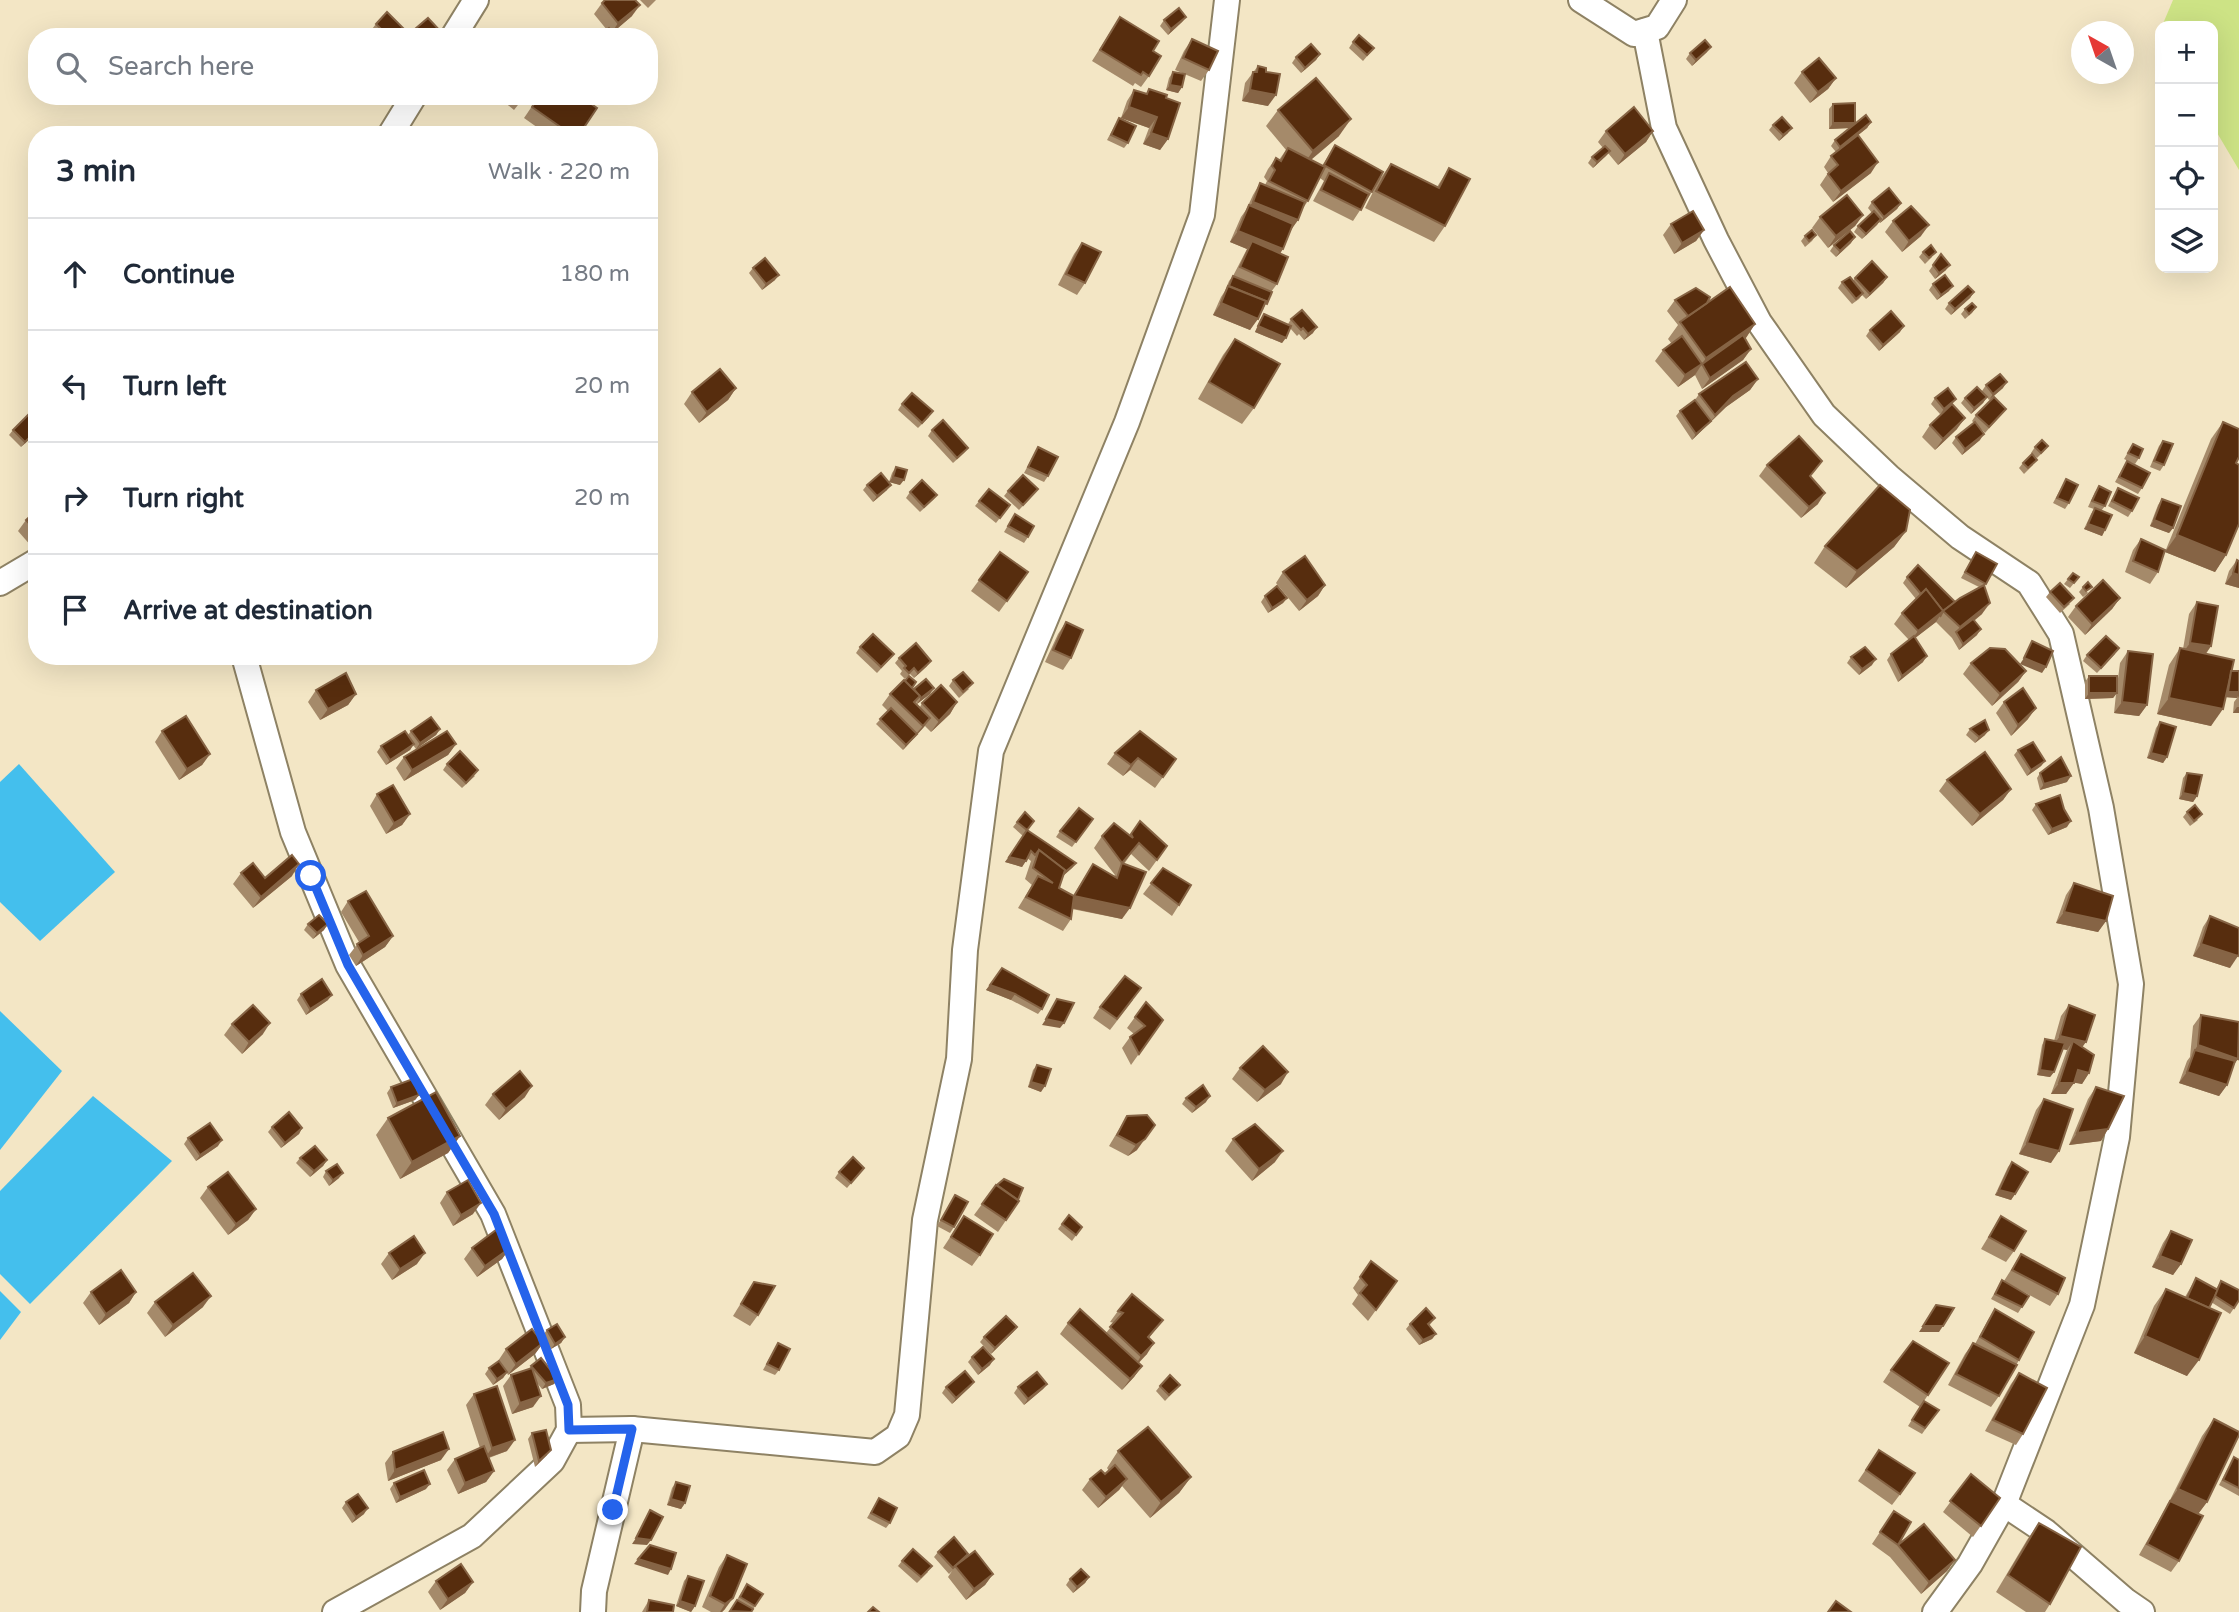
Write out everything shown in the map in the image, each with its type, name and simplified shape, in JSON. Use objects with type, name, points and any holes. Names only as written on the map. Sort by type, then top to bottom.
[{"type":"street","points":[[459,28],[476,0]]},
{"type":"street","points":[[569,1430],[632,1429],[875,1452],[898,1436],[907,1415],[925,1220],[958,1059],[965,950],[991,751],[1127,422],[1202,215],[1227,0]]},
{"type":"street","points":[[1581,0],[1634,34],[1657,27],[1674,0]]},
{"type":"street","points":[[1645,31],[1664,128],[1716,240],[1759,323],[1824,415],[1889,477],[1960,537],[2029,583],[2061,634],[2101,808],[2131,984],[2117,1137],[2082,1305],[2004,1504],[1970,1564],[1935,1612]]},
{"type":"street","points":[[396,126],[408,105]]},
{"type":"street","points":[[0,583],[28,566]]},
{"type":"street","points":[[247,665],[293,832],[348,965],[494,1214],[568,1405],[569,1430],[552,1461],[472,1536],[335,1612]]},
{"type":"street","points":[[593,1612],[594,1591],[632,1429]]},
{"type":"street","points":[[2004,1504],[2046,1532],[2126,1601],[2143,1612]]},
{"type":"green space","points":[[2173,0],[2239,0],[2239,170],[2218,134],[2218,21],[2164,21]]},
{"type":"water","points":[[19,764],[115,872],[40,941],[0,902],[0,782]]},
{"type":"water","points":[[0,1011],[62,1071],[0,1150]]},
{"type":"water","points":[[93,1096],[172,1161],[30,1304],[0,1274],[0,1191]]},
{"type":"water","points":[[0,1291],[21,1312],[0,1340]]},
{"type":"building","points":[[605,0],[635,0],[640,5],[618,23],[602,3]]},
{"type":"building","points":[[1179,8],[1186,17],[1171,29],[1164,20]]},
{"type":"building","points":[[387,12],[403,28],[380,28],[376,24]]},
{"type":"building","points":[[1120,17],[1159,41],[1153,51],[1161,56],[1149,76],[1143,72],[1141,75],[1100,50]]},
{"type":"building","points":[[428,18],[437,28],[416,28]]},
{"type":"building","points":[[1359,35],[1374,48],[1367,55],[1353,42]]},
{"type":"building","points":[[1192,39],[1218,51],[1209,70],[1183,58]]},
{"type":"building","points":[[1705,40],[1711,47],[1696,60],[1690,53]]},
{"type":"building","points":[[1311,44],[1320,54],[1305,68],[1296,57]]},
{"type":"building","points":[[1819,58],[1836,78],[1818,92],[1802,72]]},
{"type":"building","points":[[1258,66],[1266,68],[1266,72],[1280,74],[1276,95],[1250,90],[1253,72],[1257,72]]},
{"type":"building","points":[[1173,72],[1185,74],[1182,87],[1170,85]]},
{"type":"building","points":[[1316,78],[1351,119],[1313,151],[1278,110]]},
{"type":"building","points":[[1149,89],[1180,103],[1168,139],[1151,133],[1157,117],[1129,107],[1134,90],[1147,94]]},
{"type":"building","points":[[1855,103],[1855,123],[1833,123],[1833,104]]},
{"type":"building","points":[[593,105],[597,108],[585,126],[559,126],[532,107]]},
{"type":"building","points":[[1634,107],[1653,131],[1625,154],[1606,131]]},
{"type":"building","points":[[1866,115],[1871,122],[1840,147],[1835,140]]},
{"type":"building","points":[[1782,117],[1792,128],[1783,135],[1773,125]]},
{"type":"building","points":[[1119,118],[1136,126],[1128,143],[1111,135]]},
{"type":"building","points":[[1858,135],[1878,162],[1841,191],[1828,174],[1838,165],[1831,156]]},
{"type":"building","points":[[1335,145],[1383,172],[1372,192],[1324,165]]},
{"type":"building","points":[[1605,146],[1610,151],[1597,162],[1592,157]]},
{"type":"building","points":[[1288,148],[1325,167],[1308,201],[1269,181],[1275,170],[1272,166],[1276,158],[1281,161]]},
{"type":"building","points":[[1391,164],[1439,188],[1449,168],[1470,179],[1445,226],[1376,191]]},
{"type":"building","points":[[1329,173],[1369,194],[1361,210],[1321,190]]},
{"type":"building","points":[[1260,183],[1305,202],[1298,220],[1253,202]]},
{"type":"building","points":[[1889,188],[1901,203],[1884,217],[1872,202]]},
{"type":"building","points":[[1847,195],[1863,215],[1836,236],[1820,217]]},
{"type":"building","points":[[1249,205],[1293,224],[1283,249],[1238,231]]},
{"type":"building","points":[[1911,206],[1929,225],[1909,241],[1893,221]]},
{"type":"building","points":[[1693,211],[1704,230],[1682,243],[1671,224]]},
{"type":"building","points":[[1874,211],[1881,219],[1866,234],[1858,226]]},
{"type":"building","points":[[1812,230],[1816,235],[1809,241],[1805,236]]},
{"type":"building","points":[[1850,231],[1855,237],[1840,251],[1834,245]]},
{"type":"building","points":[[1252,241],[1288,257],[1277,284],[1240,267]]},
{"type":"building","points":[[1082,243],[1101,252],[1085,283],[1066,274]]},
{"type":"building","points":[[1931,245],[1936,252],[1929,258],[1923,252]]},
{"type":"building","points":[[1941,254],[1950,265],[1939,273],[1933,265]]},
{"type":"building","points":[[765,258],[779,275],[766,284],[753,268]]},
{"type":"building","points":[[1872,261],[1887,277],[1870,294],[1855,278]]},
{"type":"building","points":[[1945,275],[1953,286],[1941,295],[1933,284]]},
{"type":"building","points":[[1233,276],[1272,292],[1267,304],[1266,301],[1229,286]]},
{"type":"building","points":[[1850,277],[1863,293],[1856,299],[1842,282]]},
{"type":"building","points":[[1228,286],[1266,301],[1258,319],[1221,303]]},
{"type":"building","points":[[1968,286],[1974,292],[1955,309],[1949,303]]},
{"type":"building","points":[[1730,287],[1755,324],[1706,358],[1680,322]]},
{"type":"building","points":[[1696,288],[1710,297],[1707,303],[1688,316],[1675,300]]},
{"type":"building","points":[[1972,303],[1976,307],[1969,314],[1965,309]]},
{"type":"building","points":[[1302,310],[1317,327],[1308,334],[1291,319]]},
{"type":"building","points":[[1891,311],[1904,326],[1883,345],[1870,330]]},
{"type":"building","points":[[1264,314],[1291,326],[1286,338],[1258,326]]},
{"type":"building","points":[[1743,335],[1751,349],[1710,378],[1702,364]]},
{"type":"building","points":[[1682,336],[1702,364],[1685,375],[1663,350]]},
{"type":"building","points":[[1235,339],[1280,364],[1254,408],[1209,382]]},
{"type":"building","points":[[1746,362],[1758,379],[1733,396],[1715,415],[1699,394]]},
{"type":"building","points":[[720,369],[736,388],[707,412],[692,392]]},
{"type":"building","points":[[2000,374],[2007,382],[1993,394],[1986,385]]},
{"type":"building","points":[[1977,387],[1987,397],[1974,408],[1965,398]]},
{"type":"building","points":[[1948,388],[1956,399],[1944,409],[1935,398]]},
{"type":"building","points":[[912,393],[933,411],[922,423],[902,404]]},
{"type":"building","points":[[1994,397],[2006,409],[1989,427],[1976,415]]},
{"type":"building","points":[[1695,400],[1711,421],[1696,434],[1680,411]]},
{"type":"building","points":[[1952,404],[1965,418],[1943,439],[1930,425]]},
{"type":"building","points":[[28,415],[28,439],[25,442],[13,430]]},
{"type":"building","points":[[943,420],[968,448],[957,458],[932,430]]},
{"type":"building","points":[[1975,422],[1984,434],[1965,449],[1956,437]]},
{"type":"building","points":[[2223,422],[2239,429],[2239,457],[2236,463],[2239,465],[2239,524],[2226,555],[2177,535]]},
{"type":"building","points":[[1799,436],[1822,461],[1810,476],[1825,493],[1809,507],[1767,465]]},
{"type":"building","points":[[2042,440],[2048,446],[2041,453],[2035,447]]},
{"type":"building","points":[[2163,441],[2173,444],[2164,465],[2154,461]]},
{"type":"building","points":[[2133,444],[2143,449],[2139,458],[2128,453]]},
{"type":"building","points":[[1038,447],[1058,457],[1048,476],[1028,467]]},
{"type":"building","points":[[2032,454],[2037,460],[2028,468],[2023,463]]},
{"type":"building","points":[[2127,461],[2150,473],[2142,488],[2119,477]]},
{"type":"building","points":[[896,467],[907,470],[904,480],[893,477]]},
{"type":"building","points":[[881,473],[891,485],[877,496],[867,485]]},
{"type":"building","points":[[1023,475],[1038,489],[1023,505],[1008,491]]},
{"type":"building","points":[[2066,479],[2078,485],[2069,503],[2057,498]]},
{"type":"building","points":[[922,480],[937,495],[924,507],[910,492]]},
{"type":"building","points":[[1880,485],[1910,510],[1906,531],[1857,571],[1825,546]]},
{"type":"building","points":[[2099,486],[2111,492],[2105,506],[2092,501]]},
{"type":"building","points":[[2118,488],[2139,498],[2132,511],[2112,501]]},
{"type":"building","points":[[989,489],[1010,505],[1000,518],[979,501]]},
{"type":"building","points":[[2162,499],[2181,506],[2173,528],[2154,520]]},
{"type":"building","points":[[2095,508],[2112,515],[2105,530],[2088,524]]},
{"type":"building","points":[[1015,514],[1034,526],[1028,537],[1008,526]]},
{"type":"building","points":[[2141,539],[2165,550],[2158,572],[2133,561]]},
{"type":"building","points":[[1000,552],[1028,572],[1007,601],[979,580]]},
{"type":"building","points":[[1976,552],[1997,564],[1986,584],[1965,572]]},
{"type":"building","points":[[1305,556],[1325,585],[1307,600],[1283,572]]},
{"type":"building","points":[[2237,560],[2239,561],[2239,575],[2233,573]]},
{"type":"building","points":[[1918,565],[1955,602],[1943,611],[1926,589],[1921,594],[1907,577]]},
{"type":"building","points":[[2073,573],[2079,577],[2074,583],[2068,579]]},
{"type":"building","points":[[2103,580],[2120,598],[2092,624],[2076,606]]},
{"type":"building","points":[[2088,582],[2092,587],[2086,591],[2083,587]]},
{"type":"building","points":[[2060,583],[2074,598],[2064,607],[2050,592]]},
{"type":"building","points":[[1984,585],[1990,603],[1960,627],[1943,611],[1960,598]]},
{"type":"building","points":[[1277,586],[1287,598],[1272,608],[1265,596]]},
{"type":"building","points":[[1926,589],[1943,611],[1918,631],[1902,613]]},
{"type":"building","points":[[2197,602],[2218,606],[2211,646],[2190,643]]},
{"type":"building","points":[[1973,619],[1981,629],[1963,644],[1956,632]]},
{"type":"building","points":[[1066,622],[1083,630],[1071,658],[1053,650]]},
{"type":"building","points":[[873,634],[894,654],[881,667],[860,647]]},
{"type":"building","points":[[1914,636],[1927,656],[1902,676],[1891,654]]},
{"type":"building","points":[[2106,636],[2119,648],[2101,668],[2087,655]]},
{"type":"building","points":[[2032,641],[2053,651],[2046,667],[2024,658]]},
{"type":"building","points":[[916,643],[931,661],[918,673],[914,668],[909,673],[899,658]]},
{"type":"building","points":[[1865,647],[1876,659],[1862,669],[1851,657]]},
{"type":"building","points":[[1990,648],[2005,649],[2026,671],[2000,694],[1971,663]]},
{"type":"building","points":[[2180,648],[2234,660],[2223,709],[2169,698]]},
{"type":"building","points":[[2128,651],[2153,654],[2147,705],[2122,702]]},
{"type":"building","points":[[2231,671],[2239,671],[2239,692],[2228,692]]},
{"type":"building","points":[[963,672],[973,683],[963,692],[953,680]]},
{"type":"building","points":[[346,673],[356,694],[328,709],[316,690]]},
{"type":"building","points":[[909,676],[916,682],[912,688],[905,681]]},
{"type":"building","points":[[2089,676],[2117,676],[2117,693],[2089,693]]},
{"type":"building","points":[[926,679],[934,688],[921,698],[914,689]]},
{"type":"building","points":[[904,680],[920,696],[914,702],[930,718],[923,726],[890,694]]},
{"type":"building","points":[[941,685],[957,702],[939,721],[922,703]]},
{"type":"building","points":[[2023,688],[2036,708],[2018,725],[2004,702]]},
{"type":"building","points":[[891,708],[917,734],[906,745],[880,719]]},
{"type":"building","points":[[186,716],[210,754],[187,769],[162,731]]},
{"type":"building","points":[[431,717],[440,729],[420,743],[411,731]]},
{"type":"building","points":[[1985,720],[1989,730],[1979,737],[1970,729]]},
{"type":"building","points":[[2160,722],[2176,727],[2167,757],[2151,753]]},
{"type":"building","points":[[405,731],[414,744],[390,760],[381,746]]},
{"type":"building","points":[[447,731],[456,744],[412,770],[404,757]]},
{"type":"building","points":[[1140,731],[1176,759],[1163,777],[1138,758],[1131,765],[1115,753]]},
{"type":"building","points":[[2033,742],[2045,761],[2031,770],[2018,750]]},
{"type":"building","points":[[460,751],[478,770],[466,783],[447,764]]},
{"type":"building","points":[[1985,752],[2011,789],[1980,814],[1947,780]]},
{"type":"building","points":[[2061,757],[2071,776],[2044,784],[2040,773]]},
{"type":"building","points":[[2187,773],[2202,775],[2197,796],[2183,793]]},
{"type":"building","points":[[393,785],[410,814],[394,823],[377,794]]},
{"type":"building","points":[[2060,795],[2071,821],[2052,829],[2036,804]]},
{"type":"building","points":[[2195,805],[2202,814],[2194,821],[2187,812]]},
{"type":"building","points":[[1079,808],[1093,819],[1076,842],[1060,831]]},
{"type":"building","points":[[1025,812],[1034,821],[1027,830],[1017,822]]},
{"type":"building","points":[[1140,821],[1167,846],[1157,860],[1139,843],[1122,863],[1102,836],[1114,823],[1133,838],[1131,834]]},
{"type":"building","points":[[1027,830],[1076,863],[1064,873],[1065,870],[1039,850],[1035,855],[1031,851],[1026,861],[1009,857]]},
{"type":"building","points":[[1039,850],[1065,870],[1059,888],[1074,896],[1071,919],[1026,897],[1038,876],[1053,883],[1033,868]]},
{"type":"building","points":[[292,855],[299,864],[261,897],[241,873],[253,863],[265,878]]},
{"type":"building","points":[[1122,863],[1146,872],[1130,908],[1074,896],[1093,864],[1117,878]]},
{"type":"building","points":[[1163,868],[1191,885],[1179,905],[1151,883]]},
{"type":"building","points":[[2074,883],[2113,896],[2106,921],[2064,912]]},
{"type":"building","points":[[366,891],[393,936],[363,955],[357,944],[369,936],[348,901]]},
{"type":"building","points":[[319,915],[328,924],[317,933],[308,924]]},
{"type":"building","points":[[2210,916],[2239,928],[2238,956],[2201,944]]},
{"type":"building","points":[[1002,968],[1049,995],[1042,1009],[1015,994],[990,985]]},
{"type":"building","points":[[1125,976],[1141,988],[1117,1019],[1100,1007]]},
{"type":"building","points":[[322,979],[332,995],[310,1009],[301,994]]},
{"type":"building","points":[[1057,999],[1074,1003],[1064,1023],[1046,1019]]},
{"type":"building","points":[[1146,1002],[1163,1020],[1139,1054],[1130,1037],[1145,1026],[1135,1017]]},
{"type":"building","points":[[253,1005],[270,1023],[249,1042],[232,1024]]},
{"type":"building","points":[[2069,1005],[2095,1015],[2086,1042],[2060,1036]]},
{"type":"building","points":[[2201,1015],[2239,1022],[2238,1059],[2198,1045]]},
{"type":"building","points":[[2045,1039],[2065,1043],[2054,1072],[2040,1070]]},
{"type":"building","points":[[2073,1041],[2094,1055],[2089,1073],[2078,1070],[2074,1083],[2059,1083]]},
{"type":"building","points":[[1263,1046],[1288,1072],[1265,1090],[1240,1068]]},
{"type":"building","points":[[2195,1050],[2235,1061],[2227,1085],[2187,1072]]},
{"type":"building","points":[[1037,1065],[1051,1069],[1045,1086],[1031,1082]]},
{"type":"building","points":[[520,1071],[532,1086],[506,1109],[493,1094]]},
{"type":"building","points":[[413,1079],[419,1095],[397,1103],[391,1087]]},
{"type":"building","points":[[1203,1085],[1210,1096],[1196,1107],[1186,1098]]},
{"type":"building","points":[[2096,1087],[2124,1096],[2108,1129],[2077,1133]]},
{"type":"building","points":[[436,1092],[460,1136],[412,1162],[388,1118]]},
{"type":"building","points":[[2044,1099],[2073,1109],[2059,1151],[2027,1143]]},
{"type":"building","points":[[289,1112],[302,1128],[285,1143],[272,1127]]},
{"type":"building","points":[[1147,1115],[1155,1125],[1145,1139],[1136,1145],[1117,1135],[1127,1116]]},
{"type":"building","points":[[210,1123],[222,1140],[200,1155],[188,1138]]},
{"type":"building","points":[[1255,1124],[1283,1151],[1259,1169],[1233,1139]]},
{"type":"building","points":[[315,1146],[327,1160],[314,1171],[300,1158]]},
{"type":"building","points":[[853,1157],[864,1168],[851,1183],[839,1172]]},
{"type":"building","points":[[2012,1162],[2028,1172],[2015,1194],[1999,1190]]},
{"type":"building","points":[[337,1164],[343,1173],[333,1180],[326,1171]]},
{"type":"building","points":[[228,1172],[256,1209],[236,1224],[208,1187]]},
{"type":"building","points":[[1004,1179],[1023,1188],[1018,1200],[997,1185]]},
{"type":"building","points":[[468,1180],[481,1203],[461,1215],[447,1192]]},
{"type":"building","points":[[996,1185],[1019,1201],[1006,1220],[982,1204]]},
{"type":"building","points":[[955,1195],[968,1202],[954,1227],[941,1220]]},
{"type":"building","points":[[1069,1215],[1082,1227],[1076,1235],[1062,1224]]},
{"type":"building","points":[[964,1216],[993,1234],[980,1255],[951,1237]]},
{"type":"building","points":[[2001,1216],[2026,1231],[2014,1251],[1989,1237]]},
{"type":"building","points":[[496,1230],[510,1248],[485,1266],[472,1248]]},
{"type":"building","points":[[2171,1231],[2192,1240],[2181,1264],[2160,1256]]},
{"type":"building","points":[[414,1236],[425,1253],[400,1269],[389,1253]]},
{"type":"building","points":[[2021,1254],[2065,1278],[2058,1294],[2012,1270]]},
{"type":"building","points":[[1371,1261],[1397,1281],[1376,1310],[1360,1293],[1367,1285],[1360,1277]]},
{"type":"building","points":[[121,1270],[136,1292],[106,1314],[91,1292]]},
{"type":"building","points":[[193,1273],[211,1296],[173,1325],[155,1302]]},
{"type":"building","points":[[2196,1278],[2218,1290],[2209,1308],[2187,1298]]},
{"type":"building","points":[[2002,1280],[2029,1296],[2022,1307],[1995,1294]]},
{"type":"building","points":[[2221,1281],[2239,1290],[2239,1300],[2234,1308],[2215,1296]]},
{"type":"building","points":[[754,1282],[775,1286],[758,1315],[741,1304]]},
{"type":"building","points":[[2166,1289],[2221,1313],[2199,1360],[2145,1336]]},
{"type":"building","points":[[1132,1294],[1163,1320],[1148,1337],[1154,1343],[1141,1356],[1110,1327],[1123,1313],[1118,1311]]},
{"type":"building","points":[[1936,1305],[1954,1308],[1943,1326],[1923,1326]]},
{"type":"building","points":[[1426,1308],[1435,1318],[1428,1324],[1436,1334],[1423,1340],[1410,1324]]},
{"type":"building","points":[[1080,1309],[1142,1366],[1130,1379],[1068,1323]]},
{"type":"building","points":[[1995,1309],[2034,1332],[2019,1360],[1980,1337]]},
{"type":"building","points":[[1006,1316],[1017,1327],[995,1348],[984,1337]]},
{"type":"building","points":[[557,1324],[565,1337],[555,1344],[547,1330]]},
{"type":"building","points":[[532,1329],[543,1343],[516,1364],[506,1349]]},
{"type":"building","points":[[1913,1341],[1949,1363],[1928,1395],[1891,1370]]},
{"type":"building","points":[[778,1343],[790,1349],[779,1370],[767,1364]]},
{"type":"building","points":[[1973,1343],[2017,1365],[1999,1396],[1956,1374]]},
{"type":"building","points":[[983,1347],[994,1359],[982,1369],[972,1357]]},
{"type":"building","points":[[541,1358],[558,1379],[546,1383],[531,1366]]},
{"type":"building","points":[[499,1361],[507,1372],[497,1379],[489,1368]]},
{"type":"building","points":[[532,1368],[541,1396],[520,1403],[511,1375]]},
{"type":"building","points":[[965,1371],[974,1382],[956,1398],[946,1387]]},
{"type":"building","points":[[1037,1372],[1047,1384],[1028,1399],[1018,1387]]},
{"type":"building","points":[[2019,1373],[2047,1388],[2023,1434],[1993,1420]]},
{"type":"building","points":[[1170,1375],[1180,1385],[1169,1395],[1160,1386]]},
{"type":"building","points":[[497,1386],[515,1440],[492,1448],[474,1394]]},
{"type":"building","points":[[1924,1401],[1939,1410],[1925,1428],[1912,1420]]},
{"type":"building","points":[[2214,1419],[2239,1432],[2239,1435],[2207,1502],[2178,1489]]},
{"type":"building","points":[[1148,1427],[1191,1477],[1161,1502],[1118,1451]]},
{"type":"building","points":[[546,1430],[551,1450],[539,1461],[532,1433]]},
{"type":"building","points":[[443,1432],[449,1449],[395,1470],[393,1452]]},
{"type":"building","points":[[484,1446],[494,1471],[465,1483],[455,1459]]},
{"type":"building","points":[[1879,1450],[1915,1473],[1900,1494],[1866,1470]]},
{"type":"building","points":[[2234,1457],[2239,1460],[2239,1488],[2223,1480]]},
{"type":"building","points":[[1115,1465],[1127,1479],[1106,1497],[1090,1479],[1101,1470],[1105,1474]]},
{"type":"building","points":[[424,1470],[430,1484],[400,1497],[394,1483]]},
{"type":"building","points":[[1971,1474],[2000,1498],[1981,1526],[1950,1501]]},
{"type":"building","points":[[676,1482],[690,1486],[685,1503],[671,1499]]},
{"type":"building","points":[[358,1494],[368,1508],[356,1517],[346,1502]]},
{"type":"building","points":[[879,1498],[897,1508],[890,1523],[871,1513]]},
{"type":"building","points":[[2170,1501],[2203,1516],[2179,1561],[2147,1544]]},
{"type":"building","points":[[650,1510],[663,1517],[651,1540],[636,1538]]},
{"type":"building","points":[[1894,1511],[1911,1522],[1898,1545],[1880,1532]]},
{"type":"building","points":[[2039,1523],[2081,1547],[2050,1604],[2008,1575]]},
{"type":"building","points":[[1924,1524],[1955,1560],[1929,1582],[1898,1545]]},
{"type":"building","points":[[954,1537],[968,1554],[953,1568],[938,1552]]},
{"type":"building","points":[[650,1545],[676,1553],[671,1569],[638,1559]]},
{"type":"building","points":[[913,1549],[932,1566],[921,1577],[902,1561]]},
{"type":"building","points":[[975,1551],[993,1574],[974,1589],[955,1566]]},
{"type":"building","points":[[727,1555],[747,1564],[733,1598],[725,1604],[710,1596]]},
{"type":"building","points":[[461,1564],[473,1582],[448,1599],[436,1581]]},
{"type":"building","points":[[1081,1569],[1089,1577],[1077,1587],[1070,1579]]},
{"type":"building","points":[[688,1576],[704,1581],[695,1606],[680,1601]]},
{"type":"building","points":[[747,1584],[763,1594],[755,1606],[740,1597]]},
{"type":"building","points":[[649,1600],[674,1605],[673,1612],[647,1612]]},
{"type":"building","points":[[737,1600],[753,1609],[751,1612],[730,1611]]},
{"type":"building","points":[[1836,1601],[1851,1612],[1828,1612]]},
{"type":"route","points":[[311,876],[348,965],[494,1214],[568,1405],[569,1430],[632,1429],[613,1510]]}]
